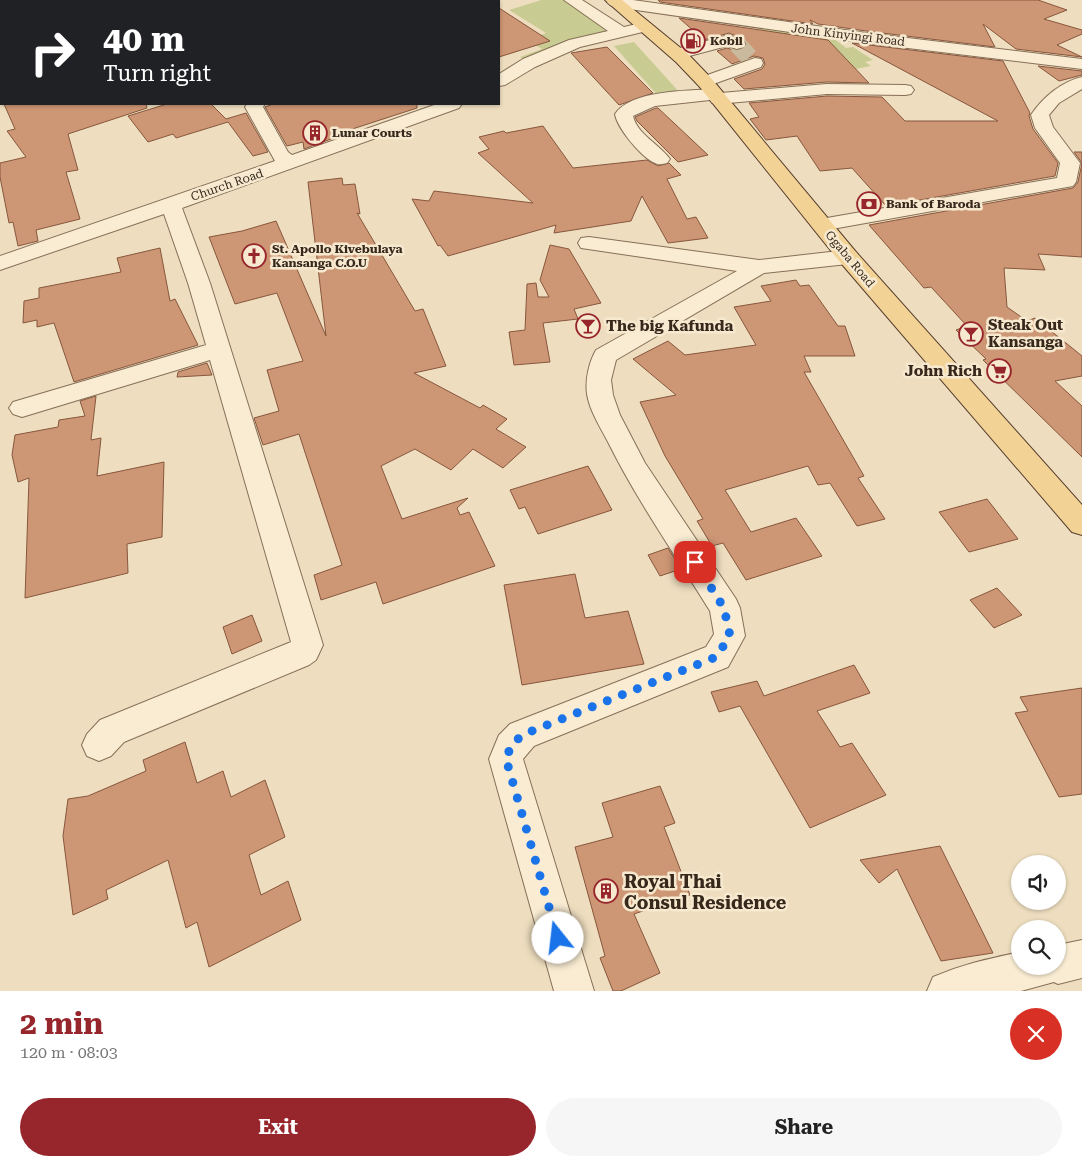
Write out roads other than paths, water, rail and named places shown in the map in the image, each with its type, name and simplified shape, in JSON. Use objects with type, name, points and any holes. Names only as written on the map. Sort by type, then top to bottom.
[{"type":"main road","name":"Ggaba Road","points":[[614,1],[678,54],[712,92],[848,257],[1079,518]]},
{"type":"street","points":[[572,0],[621,32]]},
{"type":"street","name":"John Kinyingi Road","points":[[614,1],[866,38],[1082,64]]},
{"type":"street","points":[[500,80],[529,63],[575,43],[645,27]]},
{"type":"street","points":[[678,54],[728,40],[737,44]]},
{"type":"street","points":[[712,92],[755,63]]},
{"type":"street","points":[[822,224],[1066,182],[1070,163],[1044,128],[1040,115],[1044,107],[1067,90],[1082,82]]},
{"type":"street","points":[[660,158],[624,120],[624,114],[629,109],[638,105],[712,92],[827,89],[905,90]]},
{"type":"street","points":[[255,105],[254,107],[280,155],[289,164]]},
{"type":"street","name":"Church Road","points":[[0,263],[289,164],[450,105]]},
{"type":"street","points":[[99,745],[112,731],[298,655],[307,645],[199,283],[171,205]]},
{"type":"street","points":[[589,243],[621,239],[760,267],[848,257]]},
{"type":"street","points":[[574,991],[506,759],[511,746],[522,735],[716,657],[730,636],[724,608],[635,470],[607,414],[600,395],[598,380],[605,356],[760,267]]},
{"type":"street","points":[[22,408],[219,349]]},
{"type":"street","points":[[1066,962],[1082,958]]},
{"type":"street","points":[[947,991],[963,984],[1011,974]]},
{"type":"tunnel","points":[[737,44],[755,63]]},
{"type":"place","name":"Kobil","points":[[693,41]]},
{"type":"place","name":"Lunar Courts","points":[[315,133]]},
{"type":"place","name":"Bank of Baroda","points":[[869,204]]},
{"type":"place","name":"St. Apollo Kivebulaya Kansanga C.O.U","points":[[254,256]]},
{"type":"place","name":"The big Kafunda","points":[[588,326]]},
{"type":"place","name":"Steak Out Kansanga","points":[[971,334]]},
{"type":"place","name":"John Rich","points":[[999,371]]},
{"type":"place","name":"Royal Thai Consul Residence","points":[[606,891]]}]
